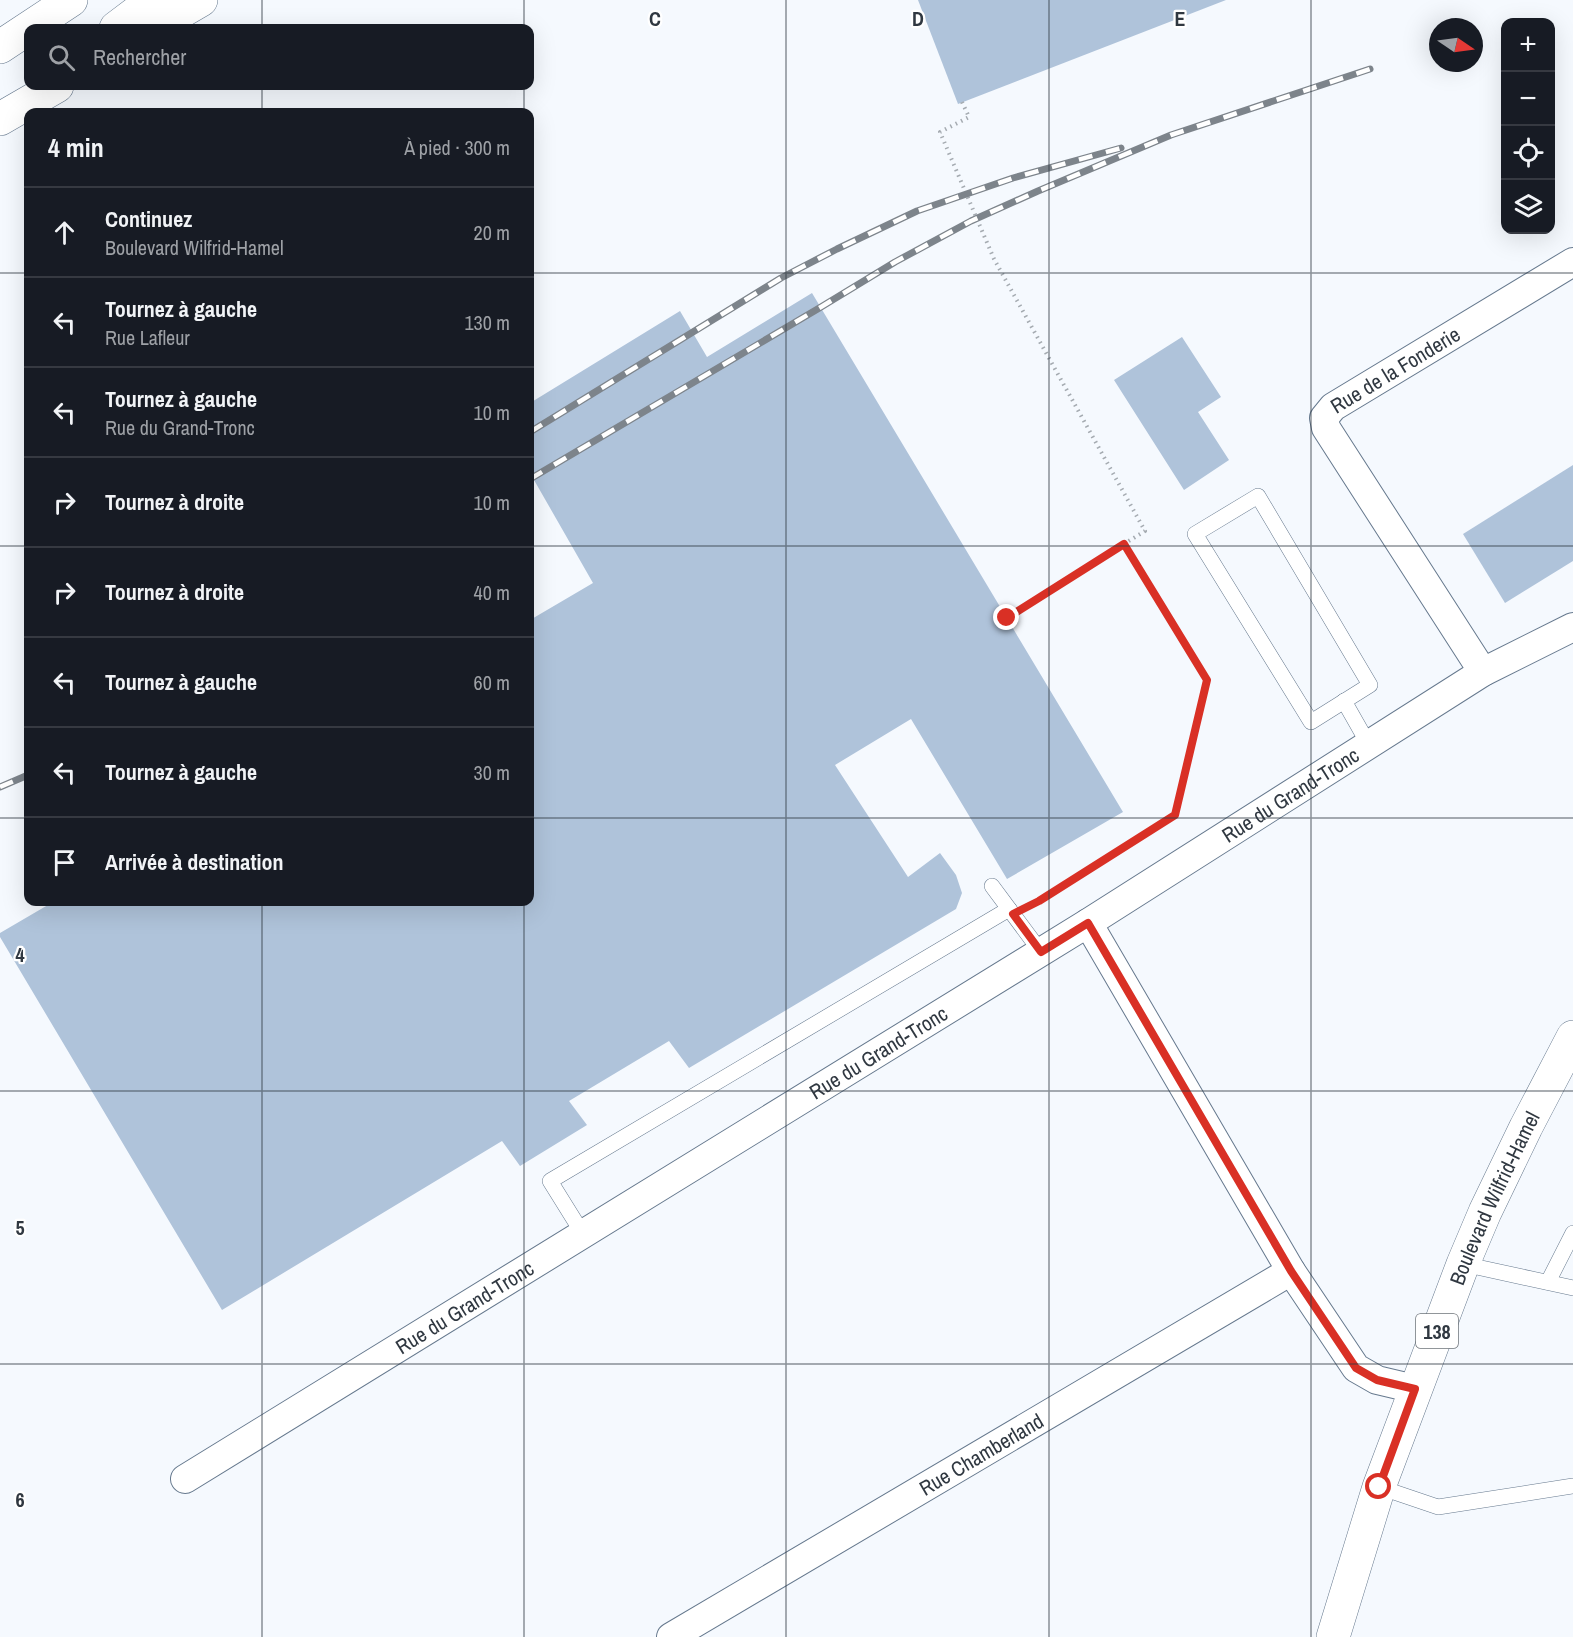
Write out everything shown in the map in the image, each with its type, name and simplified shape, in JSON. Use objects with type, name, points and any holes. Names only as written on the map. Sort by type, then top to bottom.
[{"type":"main road","points":[[34,24],[71,0]]},
{"type":"main road","points":[[121,24],[153,0]]},
{"type":"main road","points":[[160,24],[201,0]]},
{"type":"main road","points":[[0,46],[24,30]]},
{"type":"main road","points":[[0,119],[37,90]]},
{"type":"main road","points":[[0,119],[50,90]]},
{"type":"main road","name":"Boulevard Wilfrid-Hamel","points":[[1333,1637],[1379,1487],[1463,1264],[1511,1159],[1573,1037]]},
{"type":"street","name":"Rue de la Fonderie","points":[[1483,672],[1326,428],[1324,418],[1333,407],[1573,262]]},
{"type":"street","name":"Rue du Grand-Tronc","points":[[185,1479],[1088,923],[1483,672],[1573,627]]},
{"type":"street","points":[[1088,923],[1291,1271],[1356,1368],[1377,1380],[1415,1389]]},
{"type":"street","name":"Rue Chamberland","points":[[671,1637],[1291,1271]]},
{"type":"lane","points":[[1258,496],[1370,685],[1344,702],[1311,722],[1195,534],[1258,496]]},
{"type":"lane","points":[[1344,702],[1369,745]]},
{"type":"lane","points":[[992,886],[1041,952]]},
{"type":"lane","points":[[583,1234],[550,1181],[1011,911]]},
{"type":"lane","points":[[1548,1282],[1573,1233]]},
{"type":"lane","points":[[1463,1264],[1573,1288]]},
{"type":"lane","points":[[1379,1487],[1438,1507],[1573,1486]]},
{"type":"path","points":[[962,102],[969,117],[940,132],[994,260],[1145,531],[1007,618]]},
{"type":"path","points":[[1011,911],[1039,901],[1175,815],[1207,680],[1124,544]]},
{"type":"building","points":[[918,0],[1226,0],[958,104]]},
{"type":"building","points":[[812,293],[1123,812],[1007,879],[911,719],[835,765],[908,877],[940,853],[956,875],[962,893],[956,909],[689,1068],[669,1041],[569,1101],[587,1125],[520,1166],[502,1141],[222,1310],[0,937],[0,933],[46,906],[534,906],[534,618],[593,583],[534,480],[534,401],[680,311],[707,357]]},
{"type":"building","points":[[1182,337],[1221,397],[1198,412],[1229,460],[1184,490],[1114,380]]},
{"type":"building","points":[[1573,465],[1573,561],[1505,603],[1463,534]]},
{"type":"railway","points":[[534,477],[895,262],[971,221],[1171,135],[1370,69]]},
{"type":"railway","points":[[534,430],[781,278],[837,249],[917,211],[1013,178],[1121,148]]},
{"type":"railway","points":[[0,787],[24,777]]},
{"type":"route","points":[[1007,618],[1124,544],[1207,680],[1175,815],[1039,901],[1013,914],[1041,952],[1088,923],[1291,1271],[1356,1368],[1377,1380],[1415,1389],[1379,1487]]}]
